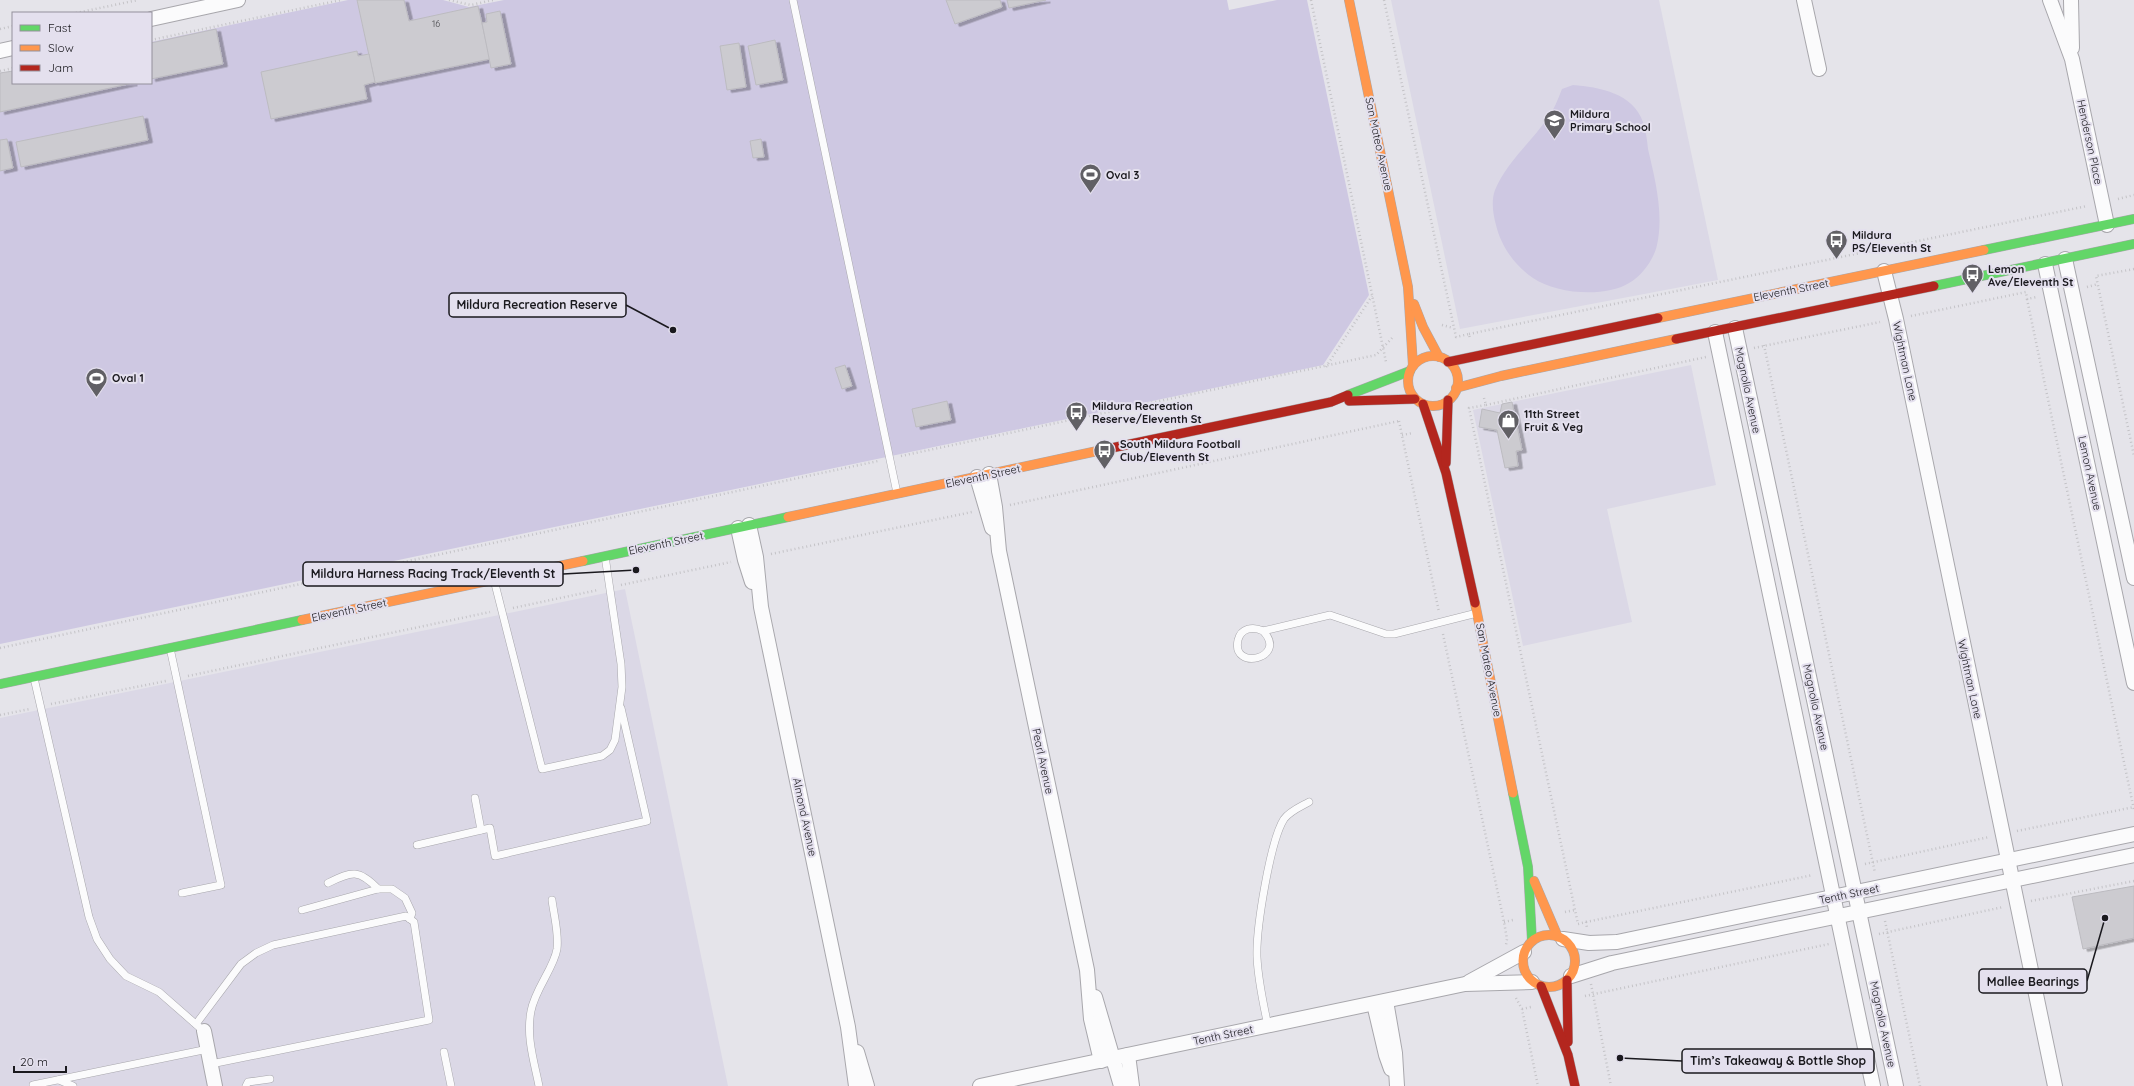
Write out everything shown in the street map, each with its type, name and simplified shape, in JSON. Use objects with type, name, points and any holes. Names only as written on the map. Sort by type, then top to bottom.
[{"type":"main road","name":"San Mateo Avenue","points":[[1349,0],[1408,287],[1412,369]]},
{"type":"main road","name":"Eleventh Street","points":[[1456,388],[1481,381],[1890,295],[2053,249],[2107,225],[2134,219]]},
{"type":"main road","name":"Eleventh Street","points":[[1448,362],[1719,304],[1884,271],[2053,249],[2134,244]]},
{"type":"main road","name":"San Mateo Avenue","points":[[1408,287],[1423,327],[1439,357]]},
{"type":"main road","points":[[1719,304],[1735,328]]},
{"type":"main road","points":[[1715,332],[1719,304]]},
{"type":"main road","points":[[1439,357],[1448,362],[1456,373],[1456,388],[1448,400],[1436,406],[1419,402],[1408,386],[1412,369],[1425,358],[1439,357]]},
{"type":"main road","name":"Eleventh Street","points":[[0,684],[1331,402],[1388,381],[1412,369]]},
{"type":"main road","name":"Eleventh Street","points":[[1331,402],[1391,399],[1419,402]]},
{"type":"main road","name":"San Mateo Avenue","points":[[1446,473],[1448,400]]},
{"type":"main road","name":"San Mateo Avenue","points":[[1419,402],[1446,473],[1477,613],[1528,867],[1528,947]]},
{"type":"main road","name":"San Mateo Avenue","points":[[1528,867],[1560,938]]},
{"type":"main road","points":[[1568,1055],[1569,978],[1574,968],[1573,952],[1560,938],[1549,935],[1528,947],[1524,968],[1536,984],[1568,1055],[1575,1086]]},
{"type":"main road","points":[[1536,984],[1555,987],[1569,978]]},
{"type":"street","points":[[152,19],[238,0]]},
{"type":"street","points":[[1804,0],[1819,69]]},
{"type":"street","name":"Henderson Place","points":[[2050,0],[2072,59],[2107,225]]},
{"type":"street","name":"Henderson Place","points":[[2071,0],[2072,59]]},
{"type":"street","points":[[0,51],[12,48]]},
{"type":"street","name":"Lemon Avenue","points":[[2053,249],[2073,290],[2134,578]]},
{"type":"street","name":"Lemon Avenue","points":[[2053,249],[2052,295],[2134,683]]},
{"type":"street","name":"Wightman Lane","points":[[1884,271],[1896,319],[2055,1086]]},
{"type":"street","name":"Magnolia Avenue","points":[[1735,328],[1818,712],[1838,816],[1860,911],[1896,1086]]},
{"type":"street","name":"Magnolia Avenue","points":[[1715,332],[1836,916],[1873,1086]]},
{"type":"street","points":[[1737,436],[1757,433]]},
{"type":"street","name":"Pearl Avenue","points":[[983,476],[1087,970],[1102,1019],[1107,1060],[1121,1086]]},
{"type":"street","points":[[1753,514],[1774,510]]},
{"type":"street","name":"Almond Avenue","points":[[744,526],[848,1027],[856,1086]]},
{"type":"street","points":[[1768,589],[1790,584]]},
{"type":"street","points":[[1784,666],[1807,662]]},
{"type":"street","points":[[1795,717],[1818,712]]},
{"type":"street","points":[[1806,770],[1828,765]]},
{"type":"street","points":[[1816,820],[1838,816]]},
{"type":"street","name":"Tenth Street","points":[[1560,938],[1589,943],[1617,942],[2134,834]]},
{"type":"street","name":"Tenth Street","points":[[1569,978],[1589,969],[1836,916],[2134,855]]},
{"type":"street","name":"Tenth Street","points":[[1465,984],[1506,962],[1528,947]]},
{"type":"street","name":"Tenth Street","points":[[987,1085],[1465,984],[1510,982],[1536,984]]},
{"type":"street","points":[[1853,995],[1876,991]]},
{"type":"street","points":[[1380,1003],[1395,1053],[1397,1084]]},
{"type":"street","name":"Almond Avenue","points":[[848,1027],[867,1086]]},
{"type":"street","points":[[200,1028],[208,1049],[215,1086]]},
{"type":"street","points":[[1865,1050],[1888,1044]]},
{"type":"street","points":[[1128,1055],[1132,1086]]},
{"type":"lane","points":[[793,0],[897,494]]},
{"type":"lane","points":[[494,579],[542,769],[602,756],[610,750],[615,740],[622,687],[621,664],[605,556]]},
{"type":"lane","points":[[1263,631],[1269,640],[1269,645],[1265,654],[1256,659],[1245,657],[1239,650],[1240,635],[1248,629],[1258,628],[1263,631],[1322,615],[1330,615],[1386,634],[1394,634],[1477,613]]},
{"type":"lane","points":[[170,648],[221,885],[182,893]]},
{"type":"lane","points":[[33,677],[89,917],[97,939],[110,959],[126,976],[159,992],[200,1028],[241,964],[256,953],[273,945],[406,916],[414,922],[429,1020],[211,1064]]},
{"type":"lane","points":[[417,845],[490,828],[495,856],[647,821],[620,704]]},
{"type":"lane","points":[[475,798],[481,830]]},
{"type":"lane","points":[[1268,1026],[1257,955],[1264,893],[1275,841],[1283,821],[1288,814],[1309,802]]},
{"type":"lane","points":[[328,884],[341,876],[358,873],[368,878],[378,888]]},
{"type":"lane","points":[[302,910],[378,888],[392,889],[400,893],[409,906],[412,913],[410,920]]},
{"type":"lane","points":[[539,1086],[528,1037],[531,1011],[537,991],[557,950],[552,900]]},
{"type":"lane","points":[[33,1085],[208,1049]]},
{"type":"lane","points":[[444,1052],[451,1086]]},
{"type":"lane","points":[[246,1086],[248,1082],[270,1079]]},
{"type":"lane","points":[[57,1080],[64,1081],[73,1086]]},
{"type":"path","points":[[81,12],[138,0]]},
{"type":"path","points":[[152,40],[341,0]]},
{"type":"path","points":[[449,0],[471,4],[493,0]]},
{"type":"path","points":[[1311,0],[1384,348],[1388,381]]},
{"type":"path","points":[[1384,0],[1456,337],[2134,196]]},
{"type":"path","points":[[0,29],[12,26]]},
{"type":"path","points":[[0,71],[12,68]]},
{"type":"path","points":[[2134,269],[2096,276],[2134,456]]},
{"type":"path","points":[[2073,290],[2098,284]]},
{"type":"path","points":[[1740,351],[2026,292],[2134,810]]},
{"type":"path","points":[[2027,299],[2052,295]]},
{"type":"path","points":[[1326,367],[1372,296]]},
{"type":"path","points":[[1469,334],[1474,356]]},
{"type":"path","points":[[1764,345],[1878,888]]},
{"type":"path","points":[[0,648],[1326,367],[1376,356],[1384,348]]},
{"type":"path","points":[[1720,354],[1469,408],[1578,924],[1827,872]]},
{"type":"path","points":[[1481,381],[1486,405]]},
{"type":"path","points":[[1391,399],[1399,421],[1507,939],[1504,955],[1506,962]]},
{"type":"path","points":[[0,715],[750,559],[1399,421]]},
{"type":"path","points":[[1849,868],[1873,862]]},
{"type":"path","points":[[1882,907],[1920,1086]]},
{"type":"path","points":[[1586,922],[1589,943]]},
{"type":"path","points":[[1865,936],[1888,933]]},
{"type":"path","points":[[1592,995],[1842,941]]},
{"type":"path","points":[[1589,969],[1592,995],[1611,1086]]},
{"type":"path","points":[[1510,982],[1514,994],[1522,1009],[1538,1086]]},
{"type":"shaded area","points":[[348,0],[443,0],[469,7],[504,0],[1227,0],[1229,10],[1277,0],[1307,0],[1369,295],[1323,365],[0,644],[0,74],[12,82],[12,84],[152,84],[152,42]]},
{"type":"shaded area","name":"Mildura Primary School","points":[[1391,0],[1659,0],[1718,280],[1460,329]]},
{"type":"shaded area","points":[[1573,85],[1614,93],[1632,104],[1643,122],[1656,184],[1660,221],[1657,245],[1653,256],[1647,267],[1634,280],[1619,288],[1607,291],[1567,291],[1554,288],[1533,278],[1520,268],[1505,248],[1498,233],[1494,216],[1493,199],[1495,190],[1500,180],[1512,162],[1541,128],[1556,104],[1562,89]]},
{"type":"shaded area","points":[[1691,365],[1716,485],[1607,509],[1632,622],[1523,646],[1473,410]]},
{"type":"shaded area","points":[[625,589],[728,1086],[0,1086],[0,718]]},
{"type":"building","points":[[357,0],[404,0],[409,21],[478,6],[490,59],[375,83]]},
{"type":"building","points":[[946,0],[1000,0],[1002,7],[955,24]]},
{"type":"building","points":[[1007,0],[1046,0],[1009,8]]},
{"type":"building","points":[[500,11],[511,64],[491,68],[482,23],[487,22],[486,14]]},
{"type":"building","points":[[216,29],[223,64],[152,79],[152,43]]},
{"type":"building","points":[[775,40],[783,80],[756,85],[748,46]]},
{"type":"building","points":[[739,43],[746,87],[727,90],[720,46]]},
{"type":"building","points":[[357,51],[358,56],[369,54],[375,82],[364,85],[367,99],[271,119],[261,72]]},
{"type":"building","points":[[12,71],[12,84],[128,84],[0,112],[0,73]]},
{"type":"building","points":[[143,116],[148,140],[21,167],[16,142]]},
{"type":"building","points":[[7,139],[13,168],[0,171],[0,140]]},
{"type":"building","points":[[761,139],[764,157],[753,158],[750,141]]},
{"type":"building","points":[[845,365],[852,386],[842,389],[835,368]]},
{"type":"building","points":[[947,401],[951,420],[916,427],[912,409]]},
{"type":"building","name":"11th Street Fruit & Veg","points":[[1512,402],[1522,450],[1516,451],[1518,466],[1505,468],[1497,430],[1479,427],[1482,409],[1500,413],[1502,404]]},
{"type":"building","points":[[2134,886],[2134,938],[2083,949],[2072,897]]},
{"type":"traffic: fast","points":[[1984,250],[2134,219]]},
{"type":"traffic: fast","points":[[1934,286],[2134,244]]},
{"type":"traffic: fast","points":[[1348,395],[1410,371]]},
{"type":"traffic: fast","points":[[583,561],[788,517]]},
{"type":"traffic: fast","points":[[0,684],[302,620]]},
{"type":"traffic: fast","points":[[1513,793],[1528,867],[1532,941]]},
{"type":"traffic: slow","points":[[1349,0],[1408,287],[1413,366]]},
{"type":"traffic: slow","points":[[1658,318],[1984,250]]},
{"type":"traffic: slow","points":[[1414,304],[1423,327],[1439,357]]},
{"type":"traffic: slow","points":[[1456,388],[1501,376],[1676,339]]},
{"type":"traffic: slow","points":[[1433,356],[1442,358],[1453,367],[1458,381],[1456,390],[1447,401],[1433,406],[1424,404],[1413,395],[1408,381],[1410,372],[1419,361],[1433,356]]},
{"type":"traffic: slow","points":[[788,517],[1102,450]]},
{"type":"traffic: slow","points":[[302,620],[583,561]]},
{"type":"traffic: slow","points":[[1475,603],[1513,793]]},
{"type":"traffic: slow","points":[[1534,881],[1558,937]]},
{"type":"traffic: slow","points":[[1549,935],[1563,939],[1571,947],[1575,961],[1571,975],[1563,983],[1549,987],[1535,983],[1527,975],[1523,961],[1527,947],[1535,939],[1549,935]]},
{"type":"traffic: jam","points":[[1676,339],[1934,286]]},
{"type":"traffic: jam","points":[[1448,362],[1658,318]]},
{"type":"traffic: jam","points":[[1102,450],[1331,402],[1348,395]]},
{"type":"traffic: jam","points":[[1349,401],[1415,399]]},
{"type":"traffic: jam","points":[[1446,463],[1448,400]]},
{"type":"traffic: jam","points":[[1423,404],[1446,473],[1475,603]]},
{"type":"traffic: jam","points":[[1567,980],[1568,1042]]},
{"type":"traffic: jam","points":[[1541,986],[1568,1055],[1575,1086]]},
{"type":"place","name":"Mildura Primary School","points":[[1554,140]]},
{"type":"place","name":"Oval 3","points":[[1091,194]]},
{"type":"place","name":"Mildura PS/Eleventh St","points":[[1837,260]]},
{"type":"place","name":"Lemon Ave/Eleventh St","points":[[1973,294]]},
{"type":"place","name":"Mildura Recreation Reserve","points":[[673,330]]},
{"type":"place","name":"Oval 1","points":[[97,398]]},
{"type":"place","name":"Mildura Recreation Reserve/Eleventh St","points":[[1076,432]]},
{"type":"place","name":"11th Street Fruit & Veg","points":[[1509,440]]},
{"type":"place","name":"South Mildura Football Club/Eleventh St","points":[[1105,470]]},
{"type":"place","name":"Mildura Harness Racing Track/Eleventh St","points":[[636,570]]},
{"type":"place","name":"Mallee Bearings","points":[[2105,918]]},
{"type":"place","name":"Tim’s Takeaway & Bottle Shop","points":[[1620,1058]]}]
